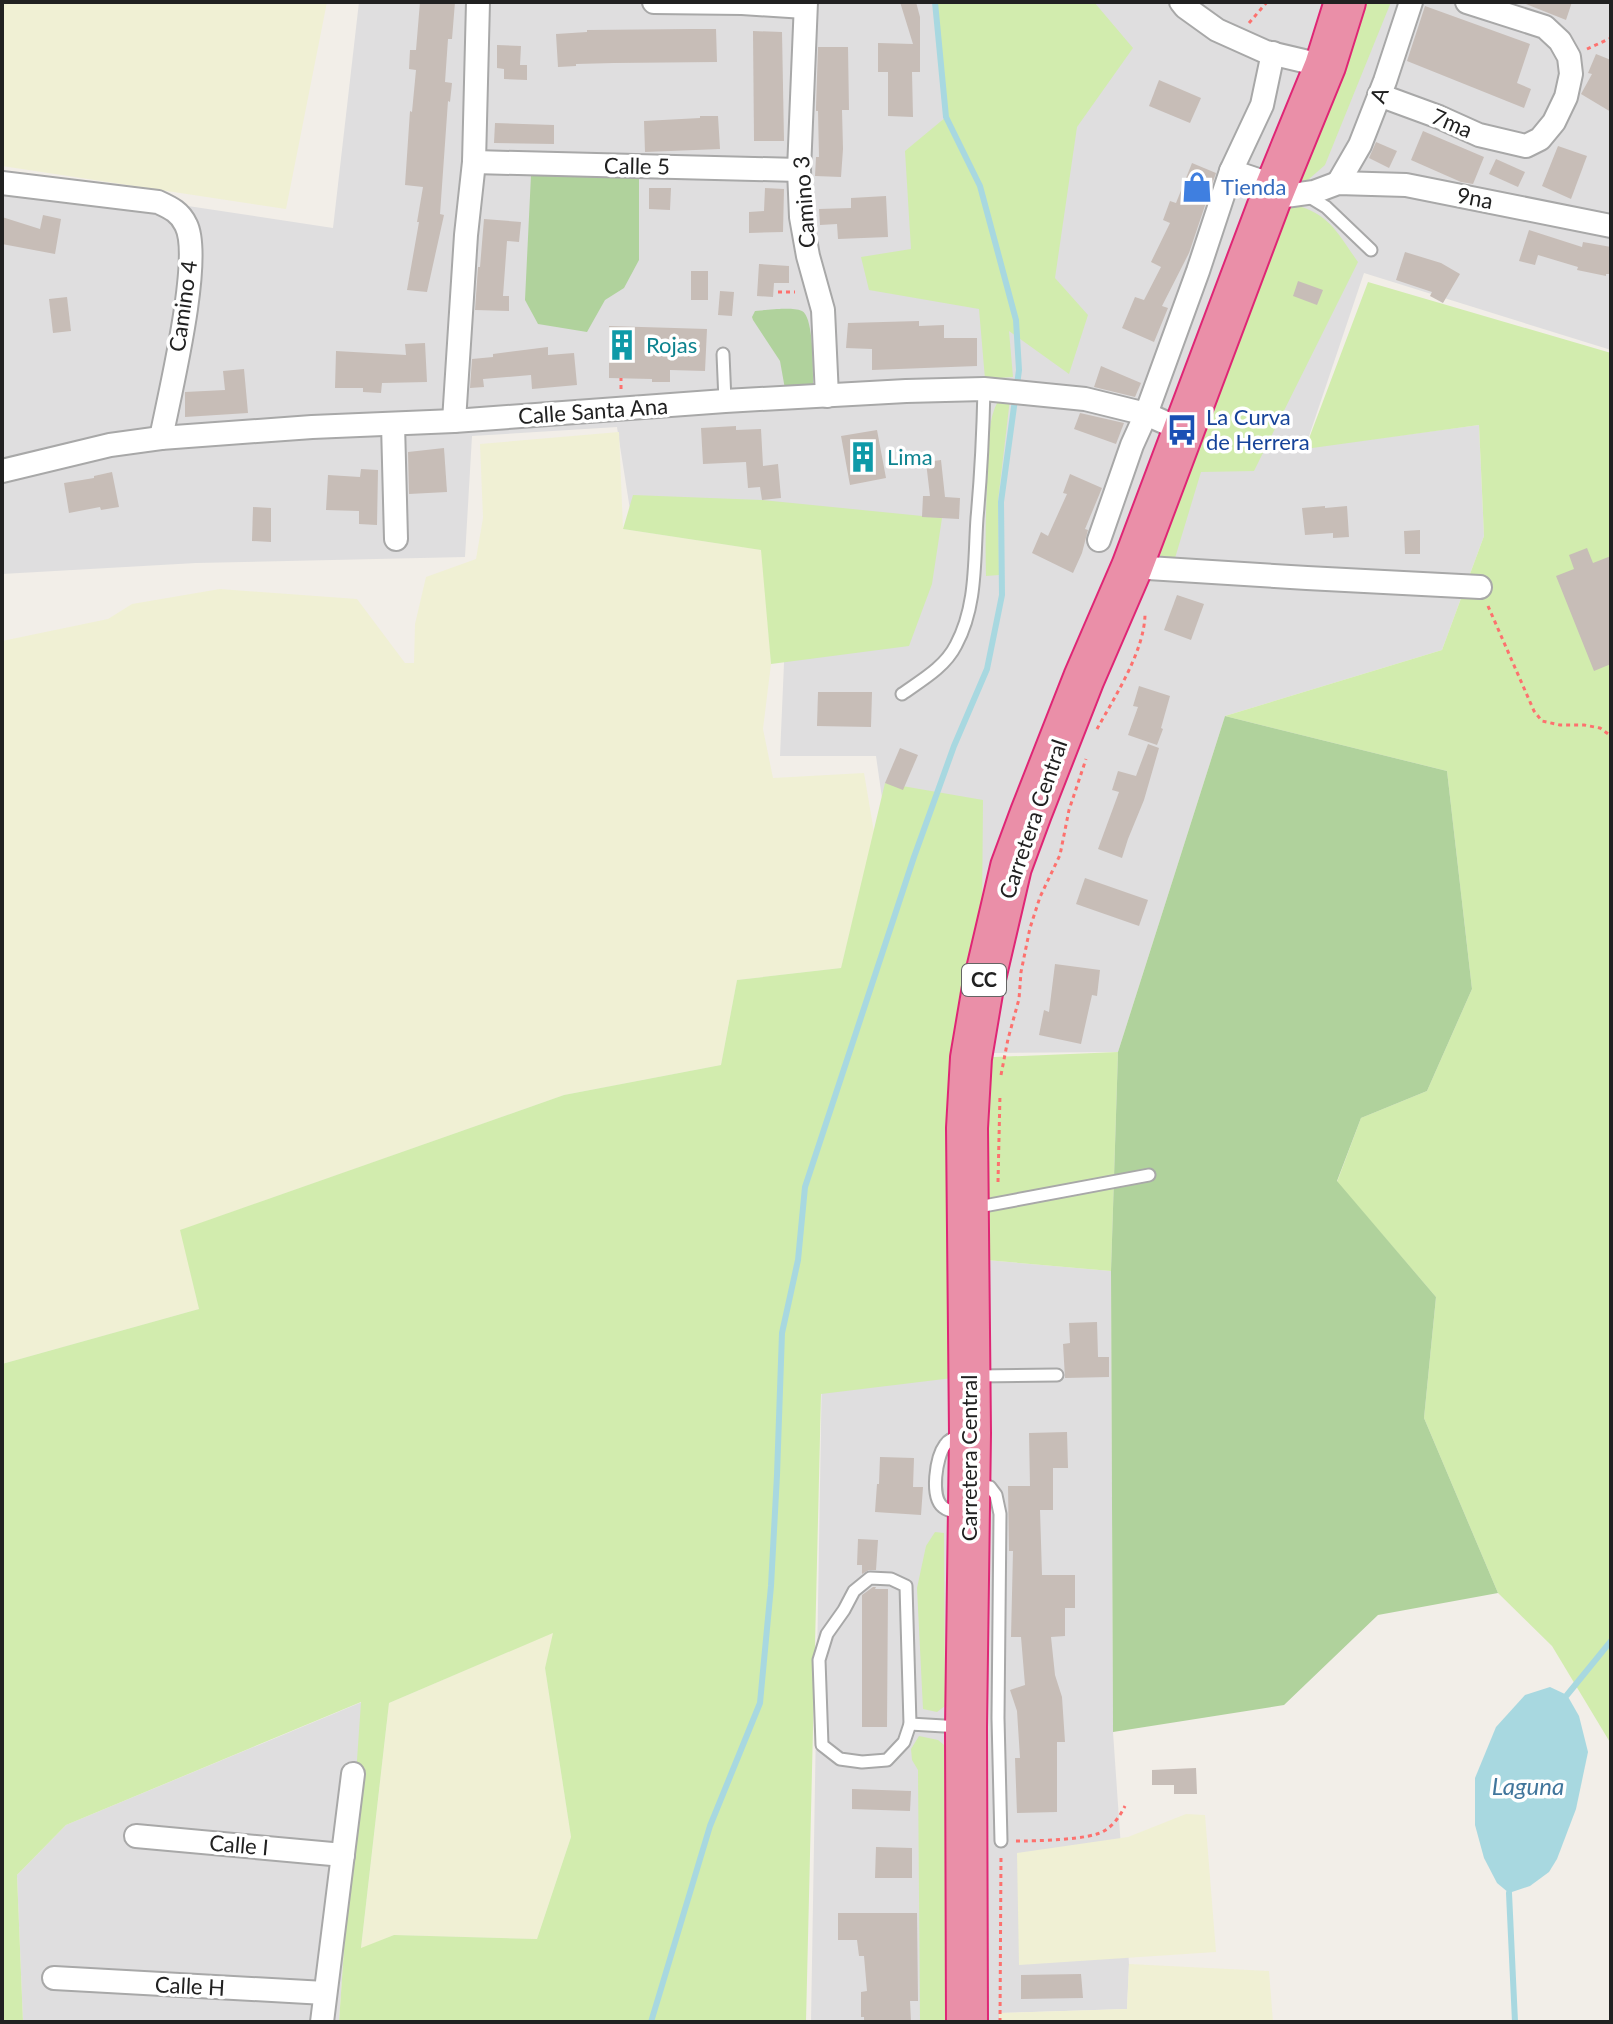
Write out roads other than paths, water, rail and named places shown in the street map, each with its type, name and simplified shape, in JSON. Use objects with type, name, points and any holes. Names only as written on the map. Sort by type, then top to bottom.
[{"type":"highway","name":"Carretera Central","points":[[967,2022],[983,1790],[966,1728],[970,1433],[967,1128],[971,1058],[983,987],[1011,867],[1084,678],[1132,567],[1182,430],[1284,192],[1345,2]]},
{"type":"street","points":[[454,421],[474,162],[478,2]]},
{"type":"street","points":[[654,2],[806,4]]},
{"type":"street","points":[[1181,2],[1217,30],[1273,53],[1325,66]]},
{"type":"street","name":"A","points":[[1338,183],[1360,145],[1411,2]]},
{"type":"street","name":"7ma","points":[[1379,95],[1479,135],[1526,146],[1540,139],[1554,122],[1566,97],[1571,74],[1569,57],[1560,41],[1545,27],[1467,2]]},
{"type":"street","name":"Camino 3","points":[[806,4],[799,170],[801,217],[823,310],[827,396]]},
{"type":"street","points":[[1099,540],[1198,271],[1231,171],[1262,105],[1273,53]]},
{"type":"street","name":"Calle 5","points":[[474,162],[799,170]]},
{"type":"street","points":[[1231,171],[1284,192]]},
{"type":"street","name":"Camino 4","points":[[2,183],[158,202],[177,211],[188,227],[191,251],[185,314],[161,438]]},
{"type":"street","name":"9na","points":[[1284,192],[1338,183],[1406,185],[1611,226]]},
{"type":"street","name":"Calle Santa Ana","points":[[2,471],[110,445],[161,438],[725,401],[990,390],[1085,399],[1146,414],[1182,430]]},
{"type":"street","points":[[393,424],[396,539]]},
{"type":"street","points":[[1132,567],[1480,587]]},
{"type":"street","points":[[322,2022],[353,1774]]},
{"type":"street","name":"Calle I","points":[[136,1836],[343,1855]]},
{"type":"street","name":"Calle H","points":[[54,1978],[325,1993]]},
{"type":"lane","points":[[1284,192],[1326,207],[1371,250]]},
{"type":"lane","points":[[723,354],[725,401]]},
{"type":"lane","points":[[902,694],[942,665],[957,644],[968,612],[974,586],[990,390]]},
{"type":"lane","points":[[968,1207],[1149,1175]]},
{"type":"lane","points":[[969,1376],[1057,1375]]},
{"type":"lane","points":[[969,1498],[990,1487],[996,1495],[1000,1514],[998,1718],[983,1790],[1001,1841]]},
{"type":"lane","points":[[870,1578],[891,1579],[906,1586],[910,1724],[904,1742],[887,1760],[862,1762],[840,1759],[822,1745],[819,1660],[827,1634],[854,1591],[870,1578]]},
{"type":"lane","points":[[910,1724],[966,1728]]},
{"type":"water","name":"Laguna","points":[[1550,1687],[1567,1695],[1579,1716],[1588,1752],[1576,1809],[1557,1859],[1549,1872],[1530,1886],[1509,1893],[1497,1883],[1484,1858],[1475,1825],[1475,1778],[1496,1727],[1525,1695]]},
{"type":"waterway","points":[[651,2022],[710,1826],[760,1703],[771,1586],[782,1333],[798,1260],[805,1187],[914,857],[954,746],[987,669],[1002,595],[1001,502],[1019,370],[1016,320],[980,186],[946,117],[935,2]]},
{"type":"waterway","points":[[1567,1695],[1611,1641]]},
{"type":"waterway","points":[[1509,1893],[1515,2022]]},
{"type":"place","name":"Tienda","points":[[1197,187]]},
{"type":"place","name":"Rojas","points":[[622,345]]},
{"type":"place","name":"La Curva de Herrera","points":[[1182,430]]},
{"type":"place","name":"Lima","points":[[863,457]]}]
